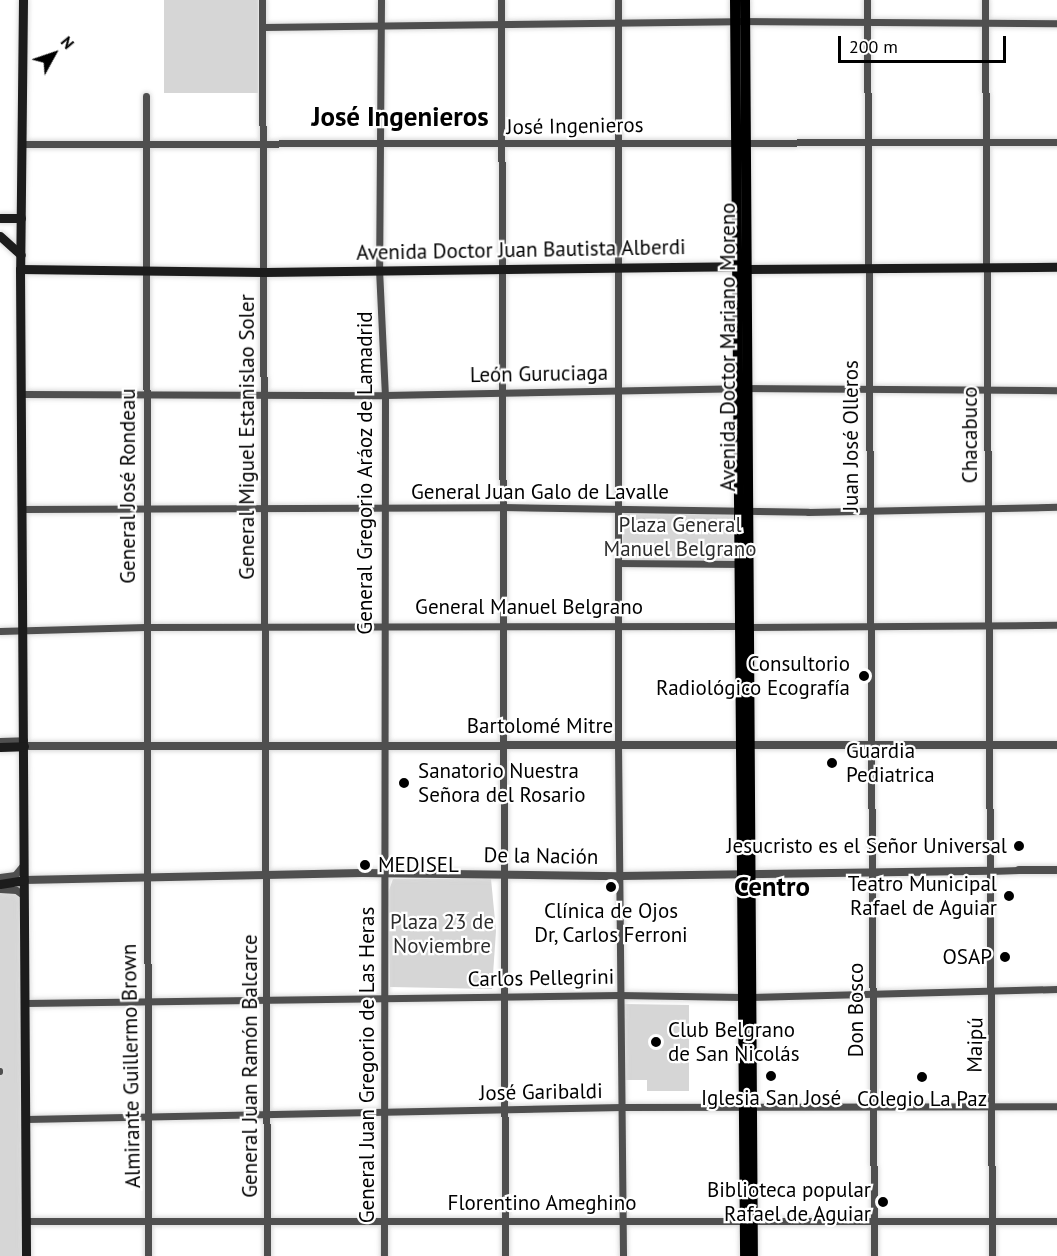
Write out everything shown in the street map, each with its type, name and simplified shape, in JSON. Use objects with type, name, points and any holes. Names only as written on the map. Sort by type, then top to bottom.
[{"type":"main road","points":[[23,0],[20,269],[26,1256]]},
{"type":"main road","name":"Avenida Doctor Mariano Moreno","points":[[735,0],[741,21]]},
{"type":"main road","name":"Avenida Doctor Mariano Moreno","points":[[745,0],[741,21],[741,141],[749,1222]]},
{"type":"main road","points":[[0,218],[21,218]]},
{"type":"main road","points":[[0,236],[21,255]]},
{"type":"main road","name":"Avenida Doctor Juan Bautista Alberdi","points":[[20,269],[264,272],[503,267],[868,269],[1057,267]]},
{"type":"main road","name":"Avenida Doctor Mariano Moreno","points":[[744,511],[739,564],[744,627]]},
{"type":"main road","points":[[0,749],[24,746]]},
{"type":"main road","points":[[0,884],[24,880]]},
{"type":"main road","points":[[745,1256],[749,1222]]},
{"type":"main road","points":[[749,1222],[753,1256]]},
{"type":"street","name":"General Miguel Estanislao Soler","points":[[262,0],[266,394],[262,508],[265,875]]},
{"type":"street","name":"General Gregorio Aráoz de Lamadrid","points":[[381,0],[379,269],[385,395],[382,626],[383,873]]},
{"type":"street","points":[[501,0],[505,391],[501,625],[505,1256]]},
{"type":"street","points":[[618,0],[620,562],[618,744],[623,1256]]},
{"type":"street","name":"Juan José Olleros","points":[[867,0],[868,626],[873,873]]},
{"type":"street","name":"Chacabuco","points":[[985,0],[990,871]]},
{"type":"street","points":[[263,27],[741,21],[1057,23]]},
{"type":"street","name":"General José Rondeau","points":[[146,96],[144,510],[147,876]]},
{"type":"street","name":"José Ingenieros","points":[[22,144],[503,144],[617,141],[1057,142]]},
{"type":"street","name":"León Guruciaga","points":[[22,394],[144,392],[385,395],[742,388],[1057,390]]},
{"type":"street","name":"General Juan Galo de Lavalle","points":[[22,510],[502,507],[868,511],[1057,507]]},
{"type":"street","points":[[620,562],[739,564]]},
{"type":"street","name":"General Manuel Belgrano","points":[[0,631],[263,626],[1057,625]]},
{"type":"street","points":[[0,741],[24,746]]},
{"type":"street","name":"Bartolomé Mitre","points":[[24,746],[1057,745]]},
{"type":"street","points":[[0,877],[15,875],[24,863]]},
{"type":"street","name":"De la Nación","points":[[24,880],[383,873],[503,872],[621,876],[1057,870]]},
{"type":"street","name":"Maipú","points":[[990,871],[992,1256]]},
{"type":"street","name":"General Juan Gregorio de Las Heras","points":[[383,873],[384,1256]]},
{"type":"street","name":"Don Bosco","points":[[873,873],[874,1256]]},
{"type":"street","name":"General Juan Ramón Balcarce","points":[[265,875],[267,1256]]},
{"type":"street","name":"Almirante Guillermo Brown","points":[[147,876],[146,1000],[150,1117],[148,1256]]},
{"type":"street","points":[[0,889],[16,890],[23,895]]},
{"type":"street","name":"Carlos Pellegrini","points":[[26,1003],[619,995],[747,997],[1057,989]]},
{"type":"street","name":"José Garibaldi","points":[[26,1119],[622,1107],[748,1109],[1057,1106]]},
{"type":"street","name":"Florentino Ameghino","points":[[26,1221],[623,1219],[749,1222],[1057,1221]]},
{"type":"green space","points":[[164,0],[258,0],[258,93],[164,93]]},
{"type":"green space","name":"Plaza General Manuel Belgrano","points":[[624,511],[736,515],[734,564],[622,560]]},
{"type":"green space","name":"Plaza 23 de Noviembre","points":[[393,879],[491,879],[496,931],[492,989],[390,987],[388,893]]},
{"type":"green space","points":[[0,880],[24,880],[24,1256],[0,1256]]},
{"type":"green space","name":"Club Belgrano de San Nicolás","points":[[624,1004],[689,1005],[689,1091],[647,1091],[647,1080],[624,1080]]},
{"type":"place","name":"Consultorio Radiológico Ecografía","points":[[864,676]]},
{"type":"place","name":"Guardia Pediatrica","points":[[832,763]]},
{"type":"place","name":"Sanatorio Nuestra Señora del Rosario","points":[[404,783]]},
{"type":"place","name":"Jesucristo es el Señor Universal","points":[[1019,846]]},
{"type":"place","name":"MEDISEL","points":[[365,865]]},
{"type":"place","name":"Clínica de Ojos Dr, Carlos Ferroni","points":[[611,887]]},
{"type":"place","name":"Teatro Municipal Rafael de Aguiar","points":[[1009,896]]},
{"type":"place","name":"OSAP","points":[[1005,957]]},
{"type":"place","name":"Club Belgrano de San Nicolás","points":[[656,1042]]},
{"type":"place","name":"Iglesia San José","points":[[771,1076]]},
{"type":"place","name":"Colegio La Paz","points":[[922,1077]]},
{"type":"place","name":"Biblioteca popular Rafael de Aguiar","points":[[883,1202]]},
{"type":"district","name":"José Ingenieros","points":[[400,117]]},
{"type":"district","name":"Centro","points":[[772,887]]}]
